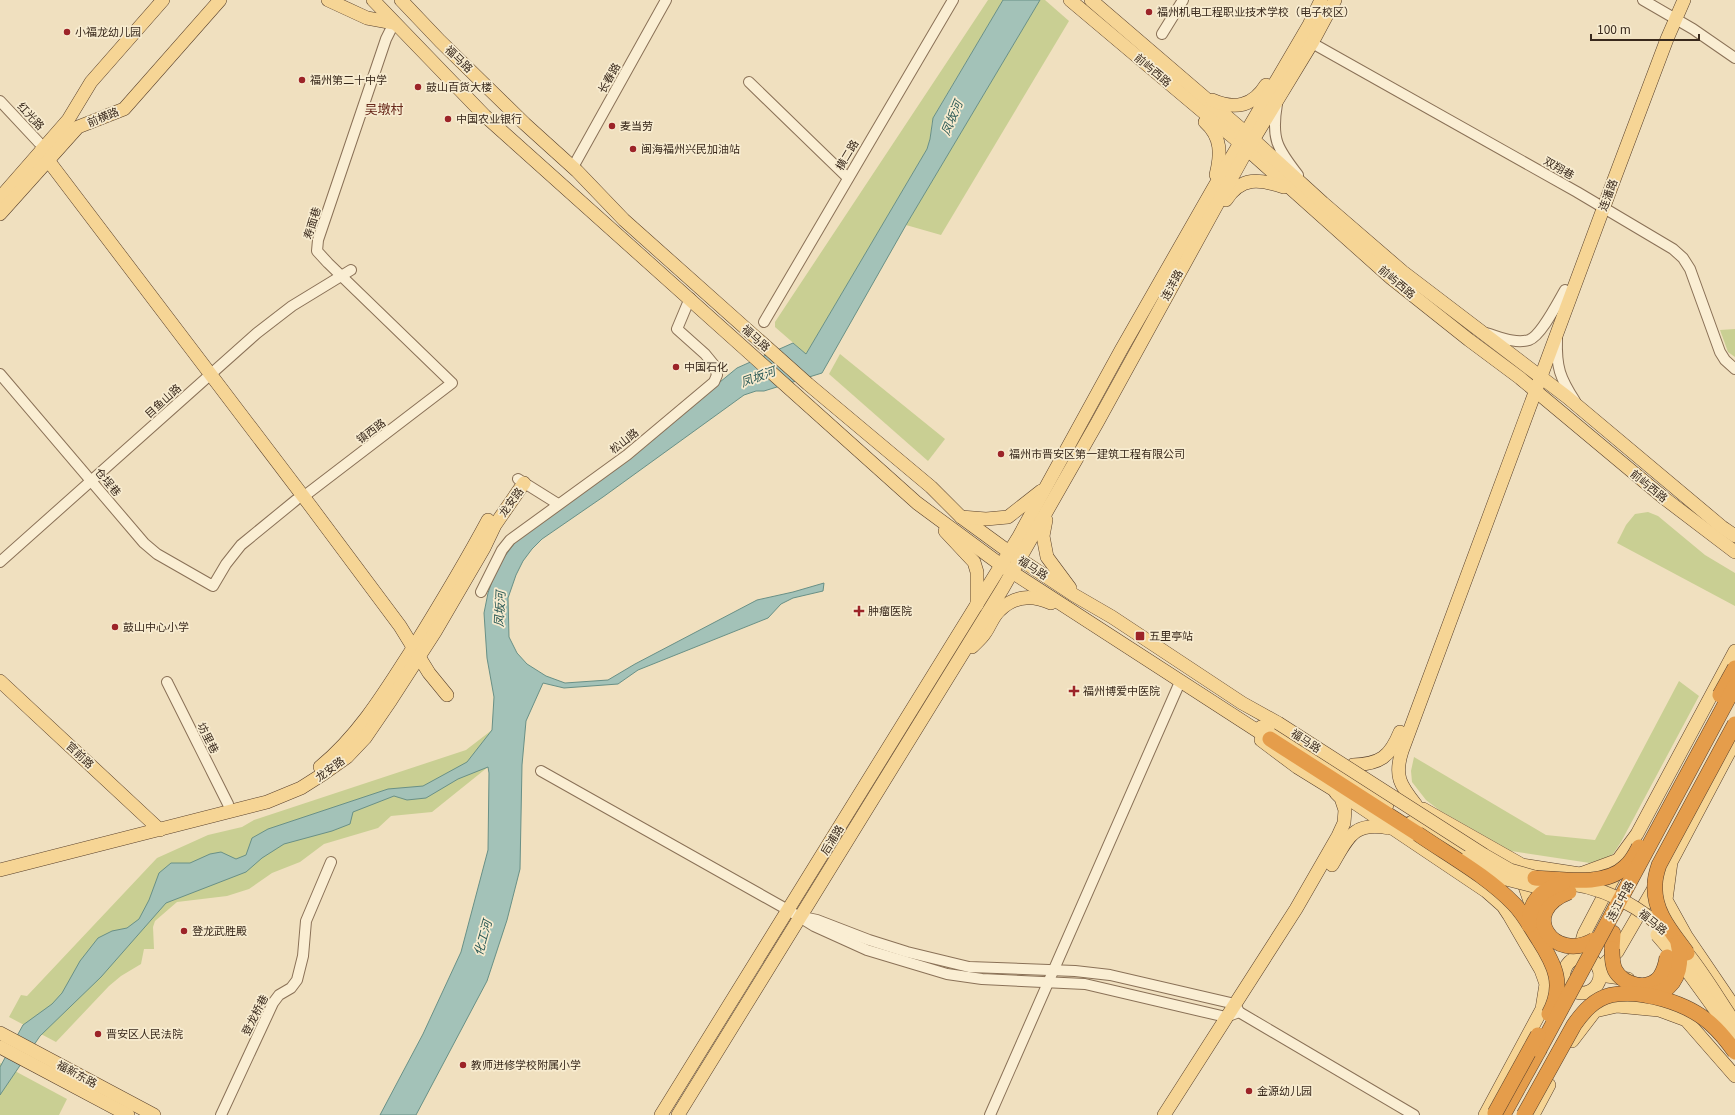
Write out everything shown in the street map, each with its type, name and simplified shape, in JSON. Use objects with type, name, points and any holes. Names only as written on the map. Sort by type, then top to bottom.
[{"type":"highway","points":[[1535,878],[1588,880],[1609,877],[1626,867],[1636,853],[1735,668]]},
{"type":"highway","name":"连江中路","points":[[1514,1115],[1735,686]]},
{"type":"highway","name":"连江中路","points":[[1503,1115],[1609,931],[1735,706]]},
{"type":"highway","points":[[1649,996],[1664,991],[1673,982],[1679,970],[1680,958],[1657,905],[1655,884],[1659,865],[1735,724]]},
{"type":"highway","points":[[1270,739],[1484,878],[1516,906],[1552,962],[1558,980],[1556,997],[1551,1012],[1493,1115]]},
{"type":"highway","points":[[1529,925],[1529,915],[1532,904],[1538,897],[1550,887],[1566,888]]},
{"type":"highway","points":[[1566,888],[1545,911],[1543,918],[1544,928],[1548,935],[1556,942],[1566,946],[1578,946],[1594,940],[1609,931],[1612,960],[1615,970],[1622,979],[1637,986],[1654,982],[1659,978],[1666,963],[1667,957],[1676,946]]},
{"type":"highway","points":[[1524,1115],[1583,1011],[1596,1002],[1611,996],[1649,996],[1671,1001],[1692,1011],[1711,1024],[1735,1052]]},
{"type":"main road","name":"前横路","points":[[0,198],[73,124],[91,82],[163,0]]},
{"type":"main road","name":"前横路","points":[[73,124],[124,109],[220,0]]},
{"type":"main road","points":[[328,0],[367,18],[394,23]]},
{"type":"main road","name":"福马路","points":[[373,0],[471,103],[917,503],[1007,568],[1180,682],[1270,739]]},
{"type":"main road","name":"福马路","points":[[401,0],[440,42],[519,118],[573,167],[624,220],[808,384],[931,487],[961,517],[1014,556],[1074,595],[1112,617],[1242,703],[1278,723],[1484,855],[1510,870],[1566,888]]},
{"type":"main road","name":"前屿西路","points":[[1070,0],[1136,56],[1311,192],[1403,272],[1578,406],[1722,527],[1735,536]]},
{"type":"main road","name":"前屿西路","points":[[1091,0],[1199,92],[1247,141],[1289,189],[1391,278],[1533,388],[1639,478],[1735,552]]},
{"type":"main road","name":"连洋路","points":[[1007,568],[1049,507],[1130,365],[1321,0]]},
{"type":"main road","name":"连洋路","points":[[1014,556],[1046,487],[1213,189],[1279,98],[1312,43],[1335,0]]},
{"type":"main road","name":"连潘路","points":[[1533,388],[1565,290],[1600,205],[1672,17],[1675,0]]},
{"type":"main road","name":"连潘路","points":[[1672,17],[1684,0]]},
{"type":"main road","points":[[1199,92],[1218,102],[1230,105],[1242,104],[1257,97],[1276,68],[1309,25]]},
{"type":"main road","points":[[1136,56],[1214,132],[1218,141],[1220,154],[1213,189]]},
{"type":"main road","name":"前横路","points":[[0,214],[42,157]]},
{"type":"main road","points":[[42,157],[300,498],[400,626],[423,677],[444,698]]},
{"type":"main road","points":[[1183,265],[1206,235],[1229,195],[1236,188],[1245,183],[1259,180],[1289,189]]},
{"type":"main road","name":"连潘路","points":[[1538,375],[1557,334],[1600,205]]},
{"type":"main road","points":[[1353,765],[1366,765],[1377,762],[1388,755],[1395,744],[1533,388]]},
{"type":"main road","points":[[1416,805],[1399,781],[1399,760],[1533,388]]},
{"type":"main road","name":"龙安路","points":[[0,870],[152,828],[228,804],[269,793],[304,778],[328,760],[349,740],[414,655],[480,554],[521,481]]},
{"type":"main road","points":[[961,517],[986,519],[1008,517],[1046,487]]},
{"type":"main road","points":[[917,503],[974,562],[977,572],[977,605]]},
{"type":"main road","points":[[1049,507],[1043,536],[1047,557],[1074,595]]},
{"type":"main road","name":"后浦路","points":[[661,1115],[977,605],[1007,568]]},
{"type":"main road","name":"后浦路","points":[[678,1115],[957,662],[1007,568]]},
{"type":"main road","points":[[957,662],[985,634],[1000,609],[1018,599],[1028,597],[1038,598],[1080,616]]},
{"type":"main road","points":[[1485,1115],[1542,1009],[1564,976],[1565,968],[1573,960],[1584,934],[1735,651]]},
{"type":"main road","name":"龙安路","points":[[0,862],[267,802],[290,793],[323,774],[347,757],[365,738],[380,717],[414,655]]},
{"type":"main road","name":"官前路","points":[[0,681],[152,828]]},
{"type":"main road","name":"官前路","points":[[0,690],[152,828]]},
{"type":"main road","points":[[1242,703],[1287,723],[1416,805],[1522,865],[1580,874],[1618,860],[1637,834]]},
{"type":"main road","points":[[1234,716],[1276,752],[1495,898],[1509,915],[1541,970],[1546,984],[1542,1009]]},
{"type":"main road","name":"福马路","points":[[1234,716],[1274,732],[1468,857],[1506,879],[1532,886],[1566,888],[1585,886],[1611,894],[1637,909],[1656,923],[1676,946],[1735,1023]]},
{"type":"main road","points":[[1600,972],[1617,952],[1671,862],[1735,741]]},
{"type":"main road","points":[[1174,1115],[1296,909],[1342,828],[1345,817],[1344,803],[1338,794],[1328,786]]},
{"type":"main road","points":[[1164,1115],[1226,1018],[1237,1008],[1350,835],[1356,830],[1367,826],[1377,826],[1394,830]]},
{"type":"main road","points":[[1517,862],[1539,930],[1573,960]]},
{"type":"main road","points":[[1671,862],[1666,900],[1686,936],[1732,1004]]},
{"type":"main road","name":"福马路","points":[[1676,946],[1682,964],[1735,1037]]},
{"type":"main road","points":[[1527,947],[1564,976],[1570,990],[1576,993],[1591,991],[1626,1007]]},
{"type":"main road","points":[[1573,960],[1586,957],[1592,960],[1600,972],[1600,980],[1591,991],[1583,1026]]},
{"type":"main road","points":[[1600,972],[1645,982],[1688,980],[1732,1004]]},
{"type":"main road","points":[[1533,1115],[1575,1035],[1595,1011],[1617,1006],[1659,1010],[1686,1020],[1735,1076]]},
{"type":"main road","name":"福新东路","points":[[3,1041],[128,1115]]},
{"type":"main road","name":"福新东路","points":[[32,1057],[154,1115]]},
{"type":"street","name":"长春路","points":[[573,167],[666,0]]},
{"type":"street","name":"横二路","points":[[764,322],[953,0]]},
{"type":"street","points":[[1162,34],[1183,0]]},
{"type":"street","points":[[1643,0],[1693,29],[1735,58]]},
{"type":"street","name":"寿面巷","points":[[394,23],[386,39],[317,246],[319,254],[452,383]]},
{"type":"street","name":"双翔巷","points":[[1312,43],[1600,205],[1666,244],[1685,260],[1692,274],[1720,352],[1725,360],[1735,369]]},
{"type":"street","points":[[749,82],[848,178]]},
{"type":"street","points":[[1279,98],[1274,120],[1274,133],[1281,153],[1311,192]]},
{"type":"street","name":"红光路","points":[[0,101],[42,157]]},
{"type":"street","name":"目鱼山路","points":[[0,562],[279,315],[351,270]]},
{"type":"street","points":[[1480,332],[1511,341],[1529,340],[1538,334],[1565,290]]},
{"type":"street","name":"松山路","points":[[481,592],[506,544],[522,530],[627,455],[714,382],[717,375],[711,360],[677,329],[690,298]]},
{"type":"street","points":[[1557,334],[1557,354],[1560,374],[1578,406]]},
{"type":"street","name":"仓埕巷","points":[[0,374],[150,549],[213,586]]},
{"type":"street","name":"镇西路","points":[[213,586],[226,564],[241,545],[300,498],[452,383]]},
{"type":"street","points":[[521,481],[558,504]]},
{"type":"street","name":"坊里巷","points":[[167,682],[228,804]]},
{"type":"street","points":[[990,1115],[1180,682]]},
{"type":"street","points":[[541,771],[827,933],[867,950],[940,972],[982,979],[1085,984],[1226,1018]]},
{"type":"street","name":"登龙桥巷","points":[[221,1115],[273,1003],[279,996],[291,988],[297,980],[304,956],[306,921],[331,862]]},
{"type":"street","points":[[801,917],[817,920],[888,947],[955,964],[983,969],[1075,970],[1126,978],[1237,1008],[1414,1115]]},
{"type":"green space","points":[[988,0],[1003,0],[938,109],[932,122],[927,149],[806,354],[775,327],[775,322]]},
{"type":"green space","points":[[1040,0],[1045,0],[1069,21],[941,235],[906,225]]},
{"type":"green space","points":[[1735,329],[1735,357],[1728,352],[1720,330]]},
{"type":"green space","points":[[840,354],[945,439],[928,461],[829,374]]},
{"type":"green space","points":[[1648,512],[1658,516],[1705,555],[1735,573],[1735,606],[1617,543],[1626,525],[1635,514]]},
{"type":"green space","points":[[1679,681],[1699,696],[1621,842],[1613,854],[1608,857],[1590,863],[1511,851],[1439,810],[1426,800],[1412,782],[1411,771],[1414,757],[1546,835],[1595,840]]},
{"type":"green space","points":[[492,730],[488,767],[432,812],[391,816],[378,828],[324,844],[300,862],[272,873],[249,889],[227,896],[177,902],[155,921],[153,927],[154,949],[144,949],[141,964],[121,976],[109,986],[56,1042],[9,1017],[21,995],[27,996],[157,858],[208,835],[242,827],[254,820],[466,750]]},
{"type":"green space","points":[[0,1063],[67,1099],[59,1115],[0,1115]]},
{"type":"water","points":[[1003,0],[1040,0],[906,225],[822,373],[764,391],[756,391],[744,395],[603,497],[542,539],[523,561],[516,575],[508,598],[509,637],[517,653],[527,664],[546,676],[565,683],[608,680],[635,664],[757,600],[824,583],[823,591],[793,598],[781,604],[768,618],[638,670],[618,684],[564,688],[543,683],[526,721],[522,765],[520,869],[507,920],[487,981],[416,1115],[380,1115],[423,1034],[461,952],[488,850],[488,767],[458,779],[426,798],[407,800],[394,796],[353,812],[350,824],[332,831],[284,844],[262,858],[246,872],[166,903],[101,977],[40,1036],[0,1095],[0,1067],[23,1025],[52,1004],[62,993],[80,961],[98,938],[112,931],[127,928],[139,919],[149,900],[159,873],[171,863],[190,863],[210,854],[221,852],[236,859],[246,855],[252,838],[268,829],[388,789],[423,786],[467,762],[492,730],[494,697],[487,658],[484,613],[488,593],[495,573],[502,560],[517,540],[631,455],[737,368],[793,343],[806,354],[927,149],[933,118]]},
{"type":"place","name":"福州机电工程职业技术学校（电子校区）","points":[[1149,12]]},
{"type":"place","name":"小福龙幼儿园","points":[[67,32]]},
{"type":"place","name":"福州第二十中学","points":[[302,80]]},
{"type":"place","name":"鼓山百货大楼","points":[[418,87]]},
{"type":"place","name":"中国农业银行","points":[[448,119]]},
{"type":"place","name":"麦当劳","points":[[612,126]]},
{"type":"place","name":"闽海福州兴民加油站","points":[[633,149]]},
{"type":"place","name":"中国石化","points":[[676,367]]},
{"type":"place","name":"福州市晋安区第一建筑工程有限公司","points":[[1001,454]]},
{"type":"place","name":"肿瘤医院","points":[[859,611]]},
{"type":"place","name":"鼓山中心小学","points":[[115,627]]},
{"type":"place","name":"五里亭站","points":[[1140,636]]},
{"type":"place","name":"福州博爱中医院","points":[[1074,691]]},
{"type":"place","name":"登龙武胜殿","points":[[184,931]]},
{"type":"place","name":"晋安区人民法院","points":[[98,1034]]},
{"type":"place","name":"教师进修学校附属小学","points":[[463,1065]]},
{"type":"place","name":"金源幼儿园","points":[[1249,1091]]},
{"type":"district","name":"吴墩村","points":[[384,109]]},
{"type":"water label","name":"凤坂河","points":[[952,118]]},
{"type":"water label","name":"凤坂河","points":[[758,377]]},
{"type":"water label","name":"凤坂河","points":[[500,609]]},
{"type":"water label","name":"化工河","points":[[483,938]]}]
